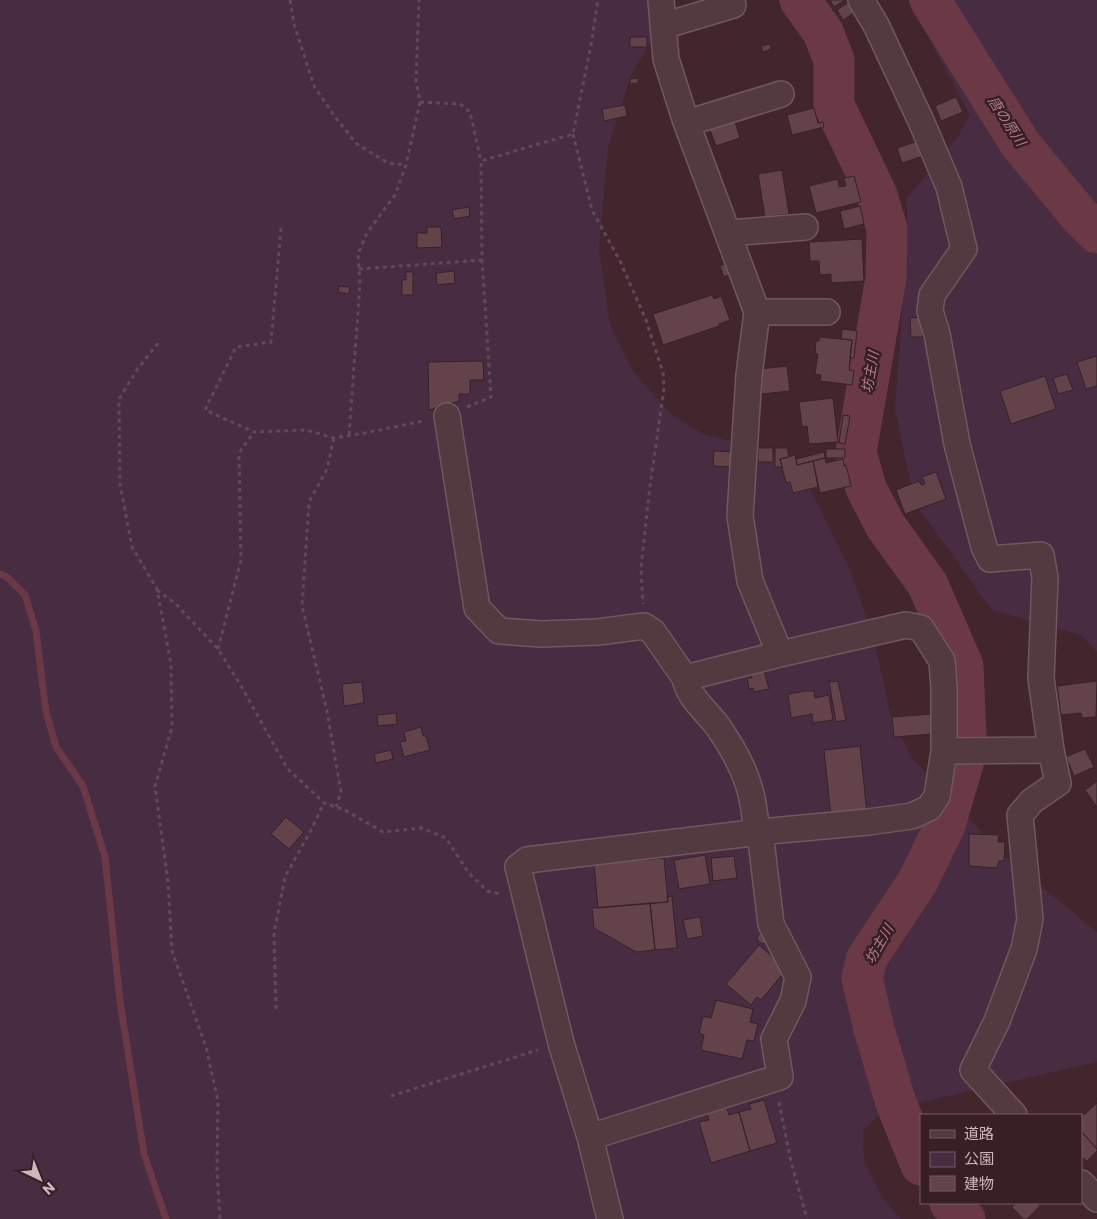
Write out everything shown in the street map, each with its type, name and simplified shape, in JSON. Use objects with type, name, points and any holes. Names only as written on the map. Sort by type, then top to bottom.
[{"type":"street","points":[[661,0],[666,59],[687,123],[757,312],[749,375],[740,516],[750,581],[780,654]]},
{"type":"street","points":[[861,0],[880,34],[950,187],[964,249],[932,295],[930,311],[938,334],[957,444],[984,547],[990,559],[1041,555],[1045,578],[1042,678],[1051,750],[1058,783],[1032,801],[1020,815],[1030,919],[1024,949],[997,1021],[972,1070],[1013,1114]]},
{"type":"street","points":[[663,26],[733,5]]},
{"type":"street","points":[[687,123],[781,94]]},
{"type":"street","points":[[728,234],[805,227]]},
{"type":"street","points":[[757,312],[827,312]]},
{"type":"street","points":[[447,416],[477,608],[499,631],[541,634],[598,632],[644,626],[653,632],[685,678],[686,685],[692,696],[718,727],[740,761],[751,791],[771,924],[798,978],[793,1001],[774,1039],[780,1077],[590,1137]]},
{"type":"street","points":[[610,1219],[590,1137],[561,1042],[518,867],[527,860],[758,832],[912,816],[929,808],[937,796],[944,751],[942,661],[921,628],[906,625],[685,678]]},
{"type":"street","points":[[944,751],[1051,750]]},
{"type":"path","points":[[290,0],[294,24],[314,86],[335,117],[357,144],[388,162],[406,164]]},
{"type":"path","points":[[350,435],[360,284],[358,254],[367,233],[396,195],[406,164],[420,102],[416,80],[419,0]]},
{"type":"path","points":[[598,0],[592,45],[573,134],[592,210],[620,262],[646,320],[663,373],[664,388],[641,568],[644,626]]},
{"type":"path","points":[[281,228],[271,342],[236,346],[205,410],[254,432],[306,430],[334,438],[447,416],[491,397],[482,260],[481,161],[470,112],[460,104],[420,102]]},
{"type":"path","points":[[481,161],[573,134]]},
{"type":"path","points":[[359,269],[482,260]]},
{"type":"path","points":[[158,343],[137,370],[119,399],[120,484],[132,547],[157,589],[171,664],[172,727],[155,786],[168,882],[172,950],[206,1047],[218,1101],[217,1171],[220,1219]]},
{"type":"path","points":[[218,649],[241,560],[239,453],[254,432]]},
{"type":"path","points":[[334,438],[327,469],[309,502],[302,606],[327,711],[341,792],[336,807]]},
{"type":"path","points":[[157,589],[176,604],[218,649],[287,768],[324,803],[345,810],[383,832],[422,828],[446,838],[468,872],[487,891],[526,900]]},
{"type":"path","points":[[276,1009],[274,934],[285,877],[324,803]]},
{"type":"path","points":[[391,1096],[561,1042]]},
{"type":"path","points":[[780,1077],[778,1106],[807,1219]]},
{"type":"green space","points":[[0,0],[676,0],[631,75],[608,148],[599,247],[610,324],[632,370],[672,415],[703,434],[783,455],[802,472],[850,570],[874,640],[891,716],[911,757],[1004,856],[1097,932],[1097,1062],[883,1111],[863,1131],[864,1160],[883,1199],[901,1219],[0,1219]]},
{"type":"green space","points":[[908,0],[1097,0],[1097,652],[1081,635],[992,610],[915,503],[895,410],[907,244],[907,198],[959,135],[970,115]]},
{"type":"building","points":[[830,0],[845,0],[834,7]]},
{"type":"building","points":[[852,0],[858,10],[843,20],[837,10]]},
{"type":"building","points":[[630,37],[647,37],[647,47],[630,47]]},
{"type":"building","points":[[770,44],[771,49],[763,52],[761,46]]},
{"type":"building","points":[[638,78],[638,83],[630,84],[630,79]]},
{"type":"building","points":[[956,97],[963,112],[941,121],[935,106]]},
{"type":"building","points":[[625,105],[627,116],[604,121],[602,109]]},
{"type":"building","points":[[814,108],[818,123],[823,122],[824,127],[792,135],[787,115]]},
{"type":"building","points":[[735,122],[740,138],[716,146],[710,130]]},
{"type":"building","points":[[921,140],[926,155],[902,163],[897,148]]},
{"type":"building","points":[[782,170],[789,214],[765,217],[758,174]]},
{"type":"building","points":[[854,176],[861,202],[816,213],[809,186],[838,179],[839,187],[846,186],[844,178]]},
{"type":"building","points":[[860,206],[864,224],[844,229],[840,211]]},
{"type":"building","points":[[469,207],[470,216],[454,219],[452,210]]},
{"type":"building","points":[[427,227],[441,227],[442,247],[417,248],[417,233],[427,233]]},
{"type":"building","points":[[862,239],[864,281],[831,283],[831,274],[820,275],[819,261],[810,261],[809,242]]},
{"type":"building","points":[[726,263],[731,274],[724,277],[720,266]]},
{"type":"building","points":[[454,271],[455,283],[437,285],[436,273]]},
{"type":"building","points":[[406,272],[413,272],[413,295],[402,295],[402,280],[406,280]]},
{"type":"building","points":[[339,286],[350,287],[349,294],[338,292]]},
{"type":"building","points":[[712,295],[714,299],[721,296],[730,320],[719,324],[719,326],[663,345],[653,314]]},
{"type":"building","points":[[922,317],[923,337],[911,337],[910,318]]},
{"type":"building","points":[[842,329],[857,331],[854,358],[850,358],[852,340],[841,339]]},
{"type":"building","points":[[820,337],[852,340],[849,370],[854,371],[852,385],[820,381],[821,375],[815,374],[818,354],[815,353],[816,341],[819,341]]},
{"type":"building","points":[[1097,356],[1097,386],[1086,389],[1077,362]]},
{"type":"building","points":[[483,361],[484,380],[470,380],[470,394],[459,394],[459,401],[429,410],[428,362]]},
{"type":"building","points":[[787,366],[790,391],[762,394],[760,369]]},
{"type":"building","points":[[1067,374],[1073,390],[1058,394],[1053,378]]},
{"type":"building","points":[[1045,376],[1056,409],[1011,424],[1000,391]]},
{"type":"building","points":[[833,398],[838,442],[809,444],[807,426],[802,427],[799,402]]},
{"type":"building","points":[[843,415],[850,416],[845,444],[839,443]]},
{"type":"building","points":[[758,448],[773,448],[773,462],[758,462]]},
{"type":"building","points":[[775,448],[787,448],[789,457],[780,459],[782,467],[775,467]]},
{"type":"building","points":[[826,449],[845,449],[845,457],[826,458]]},
{"type":"building","points":[[714,451],[733,452],[732,467],[713,466]]},
{"type":"building","points":[[824,452],[825,458],[797,465],[796,459]]},
{"type":"building","points":[[795,455],[797,465],[813,461],[818,487],[793,493],[790,482],[786,483],[780,459]]},
{"type":"building","points":[[825,458],[826,463],[843,459],[851,486],[820,493],[813,461]]},
{"type":"building","points":[[936,472],[946,499],[905,514],[896,490],[919,481],[921,485],[925,484],[922,477]]},
{"type":"building","points":[[764,670],[769,689],[754,692],[753,688],[749,689],[747,678],[752,678],[751,672]]},
{"type":"building","points":[[838,681],[846,720],[836,722],[829,682]]},
{"type":"building","points":[[1097,681],[1096,717],[1082,718],[1081,713],[1061,715],[1057,686]]},
{"type":"building","points":[[362,682],[364,703],[344,706],[342,684]]},
{"type":"building","points":[[814,691],[815,698],[829,695],[833,720],[813,723],[812,714],[791,718],[788,694]]},
{"type":"building","points":[[396,713],[397,724],[378,726],[377,715]]},
{"type":"building","points":[[932,714],[934,734],[894,737],[892,717]]},
{"type":"building","points":[[421,727],[430,750],[404,757],[400,742],[406,741],[404,732]]},
{"type":"building","points":[[860,746],[867,813],[831,817],[824,750]]},
{"type":"building","points":[[1085,749],[1094,767],[1074,776],[1066,757]]},
{"type":"building","points":[[391,750],[393,759],[376,763],[374,754]]},
{"type":"building","points":[[1097,781],[1097,807],[1085,790]]},
{"type":"building","points":[[286,817],[304,832],[289,849],[271,834]]},
{"type":"building","points":[[969,834],[999,835],[998,842],[1005,842],[1004,861],[999,861],[997,868],[969,866]]},
{"type":"building","points":[[705,855],[710,884],[679,889],[674,860]]},
{"type":"building","points":[[734,856],[737,878],[713,881],[711,858]]},
{"type":"building","points":[[664,858],[668,902],[598,908],[594,864]]},
{"type":"building","points":[[672,896],[677,948],[655,950],[650,903],[668,902],[667,897]]},
{"type":"building","points":[[650,903],[655,950],[636,952],[594,928],[592,908]]},
{"type":"building","points":[[700,917],[703,936],[687,939],[683,920]]},
{"type":"building","points":[[762,932],[767,943],[763,944],[757,939]]},
{"type":"building","points":[[759,945],[787,969],[761,1000],[757,997],[751,1005],[726,984]]},
{"type":"building","points":[[716,1000],[753,1009],[750,1022],[758,1024],[754,1041],[747,1040],[742,1059],[701,1050],[704,1035],[699,1033],[703,1016],[711,1018]]},
{"type":"building","points":[[764,1100],[777,1143],[750,1151],[739,1112],[751,1109],[749,1104]]},
{"type":"building","points":[[1097,1103],[1097,1149],[1082,1132],[1082,1114],[1079,1114],[1081,1112],[1084,1115]]},
{"type":"building","points":[[727,1108],[729,1115],[739,1112],[750,1151],[711,1163],[699,1122],[709,1120],[707,1113]]},
{"type":"building","points":[[1082,1132],[1097,1149],[1087,1161],[1082,1158]]},
{"type":"building","points":[[1015,1204],[1038,1204],[1040,1206],[1027,1219],[1023,1219],[1012,1207]]},
{"type":"waterway","name":"坊主川","points":[[800,0],[823,32],[834,60],[834,105],[877,195],[887,229],[886,278],[856,452],[866,488],[885,525],[928,585],[963,666],[966,737]]},
{"type":"waterway","name":"唐の原川","points":[[930,0],[1021,145],[1080,216],[1097,233]]},
{"type":"waterway","points":[[0,574],[7,577],[25,595],[36,631],[46,712],[56,747],[83,786],[105,857],[120,1001],[144,1154],[166,1219]]},
{"type":"waterway","name":"坊主川","points":[[920,1163],[896,1103],[874,1029],[862,978],[867,958],[918,881],[945,825],[964,760]]},
{"type":"waterway","name":"坊主川","points":[[951,1204],[965,1219]]}]
